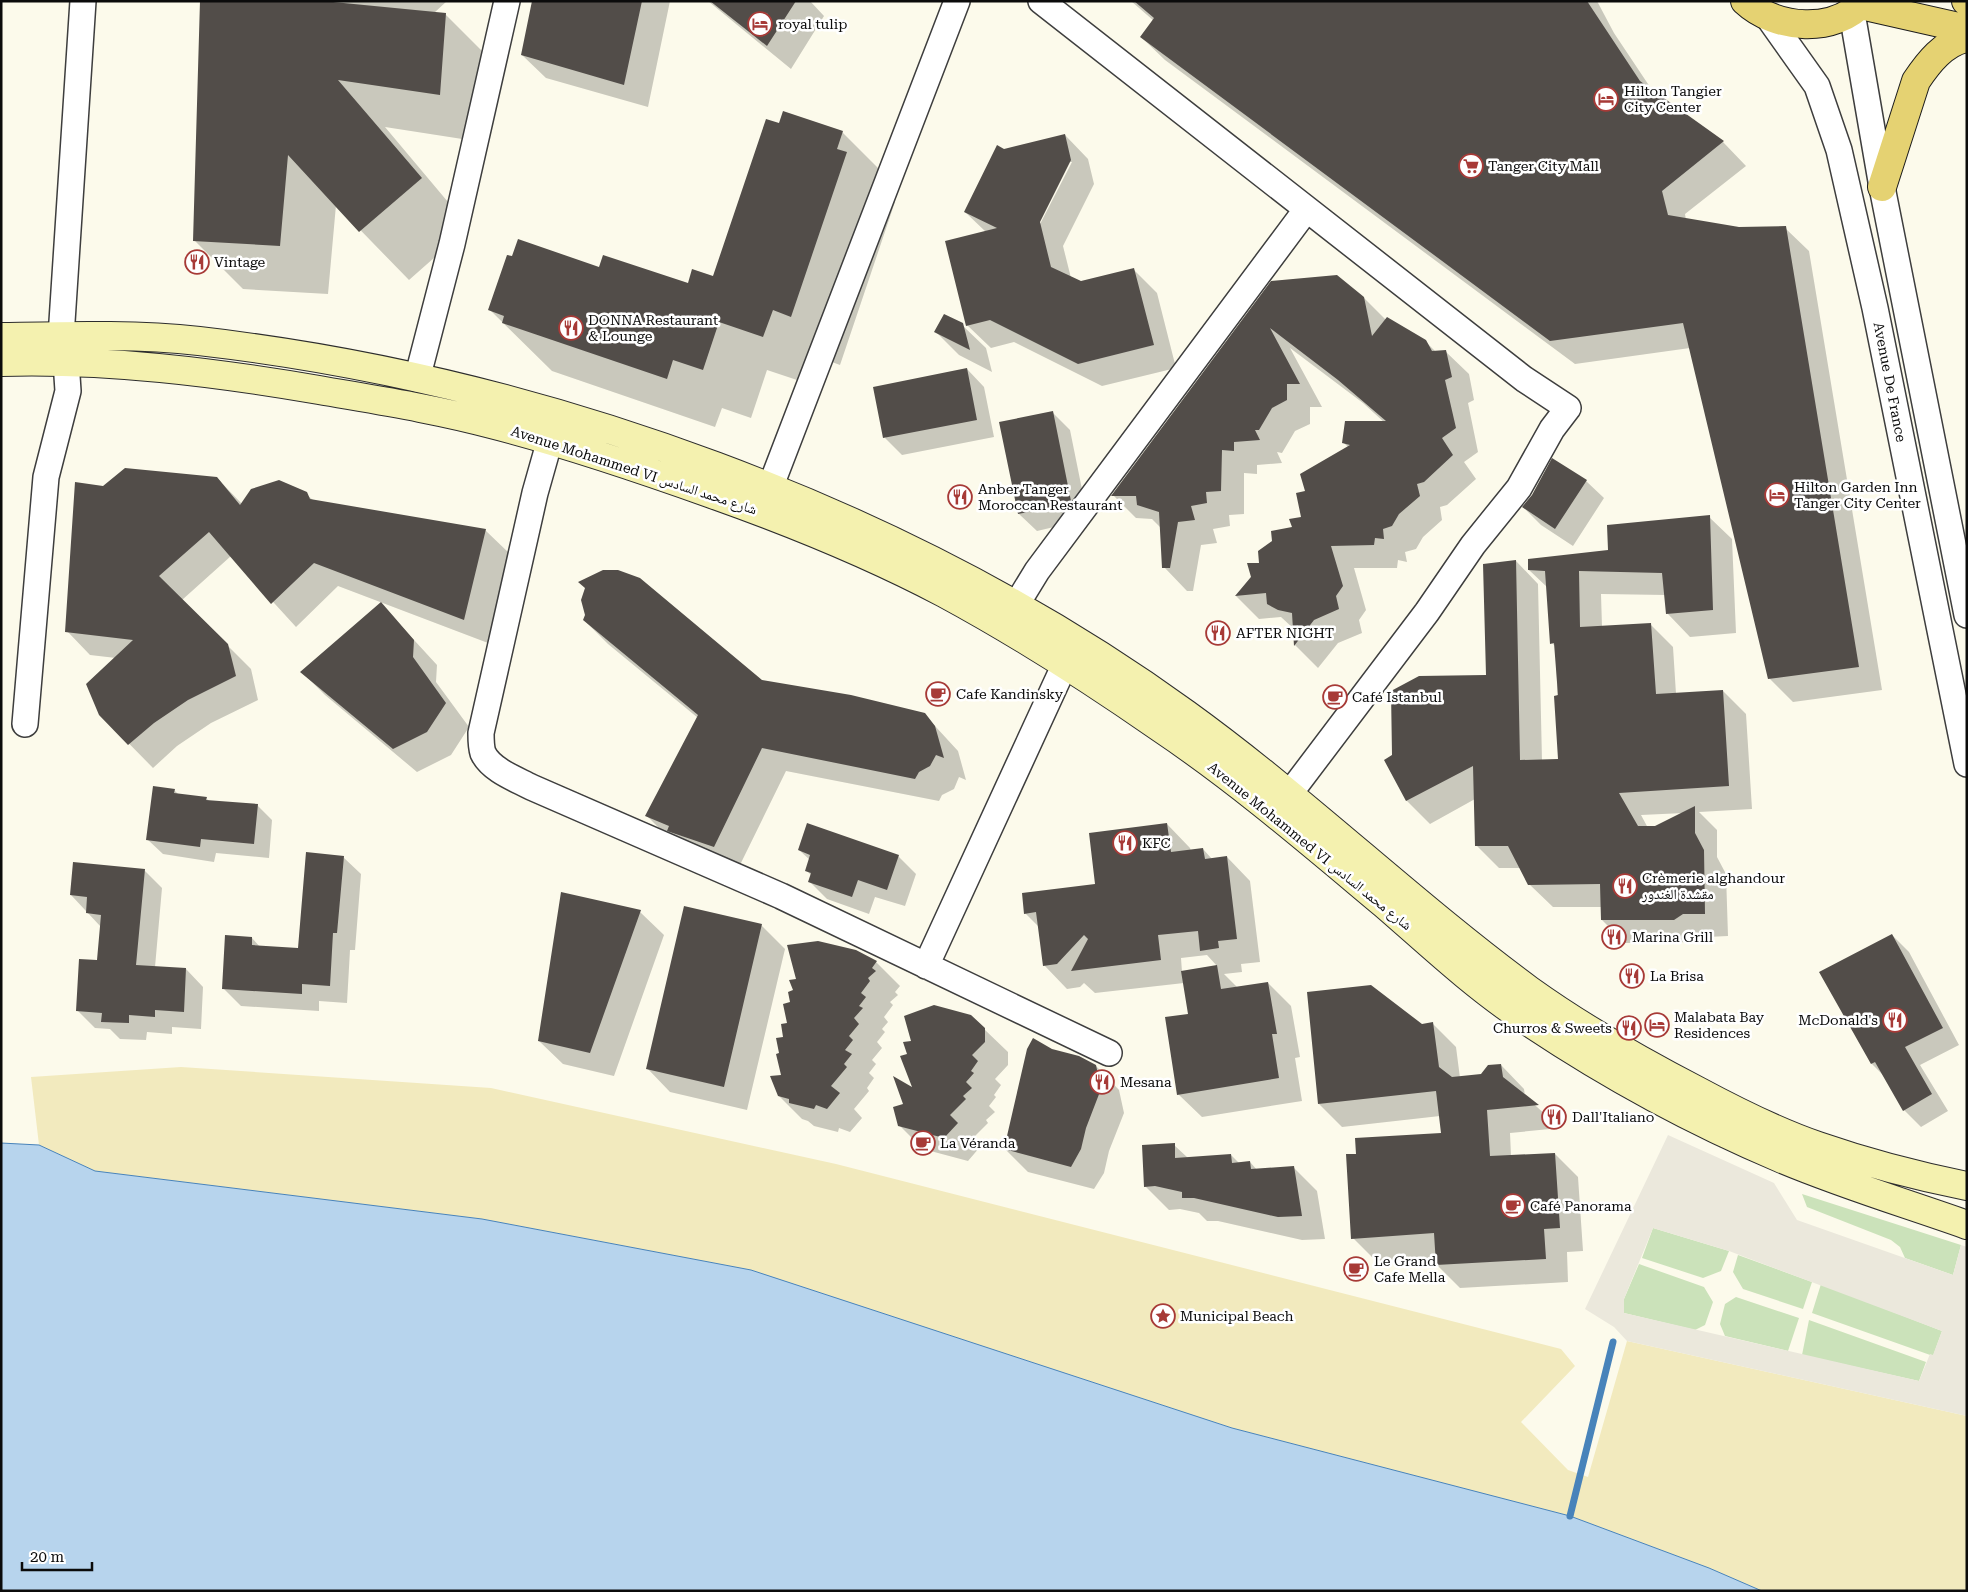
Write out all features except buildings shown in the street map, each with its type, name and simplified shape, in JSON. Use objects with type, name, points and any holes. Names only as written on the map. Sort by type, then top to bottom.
[{"type":"main road","points":[[1746,1],[1768,16],[1796,24],[1824,23],[1859,6],[1967,29]]},
{"type":"main road","points":[[1882,187],[1916,81],[1926,66],[1949,44],[1967,38]]},
{"type":"main road","name":"Avenue Mohammed VI شارع محمد السادس","points":[[1,337],[108,363],[273,382],[424,409],[550,440],[760,511],[873,559],[945,594],[1065,664],[1173,736],[1273,812],[1449,962],[1517,1014],[1592,1062],[1664,1102],[1756,1148],[1797,1165],[1967,1225]]},
{"type":"main road","name":"Avenue Mohammed VI شارع محمد السادس","points":[[1,362],[50,349],[124,337],[196,341],[343,364],[494,396],[556,414],[666,450],[770,488],[851,521],[1015,607],[1073,640],[1180,710],[1290,793],[1466,941],[1532,992],[1602,1039],[1725,1105],[1799,1139],[1864,1161],[1967,1186]]},
{"type":"street","points":[[25,724],[46,477],[68,391],[50,349],[83,1]]},
{"type":"street","points":[[417,379],[452,244],[507,1]]},
{"type":"street","points":[[770,488],[957,1]]},
{"type":"street","points":[[1042,1],[1306,210],[1524,379],[1568,408],[1552,429],[1519,488],[1473,545],[1421,620],[1290,793]]},
{"type":"street","points":[[1859,6],[1882,187],[1967,615]]},
{"type":"street","name":"Avenue De France","points":[[1768,16],[1817,86],[1839,150],[1875,308],[1967,764]]},
{"type":"street","points":[[1015,607],[1037,572],[1306,210]]},
{"type":"street","points":[[550,440],[535,493],[481,733],[483,752],[488,760],[506,774],[532,787],[773,892],[1109,1053]]},
{"type":"street","points":[[926,966],[1065,664]]},
{"type":"green space","points":[[1802,1194],[1961,1245],[1953,1275],[1905,1258],[1900,1247],[1891,1240],[1807,1207]]},
{"type":"green space","points":[[1653,1228],[1729,1251],[1721,1271],[1703,1278],[1642,1258]]},
{"type":"green space","points":[[1738,1255],[1812,1282],[1803,1309],[1743,1289],[1733,1272]]},
{"type":"green space","points":[[1639,1264],[1704,1287],[1713,1302],[1705,1325],[1695,1330],[1624,1313],[1624,1299]]},
{"type":"green space","points":[[1821,1284],[1942,1331],[1933,1356],[1812,1313]]},
{"type":"green space","points":[[1736,1297],[1799,1318],[1788,1351],[1725,1336],[1720,1324],[1725,1304]]},
{"type":"green space","points":[[1809,1320],[1926,1362],[1919,1381],[1802,1355]]},
{"type":"sand","name":"Municipal Beach","points":[[181,1067],[491,1088],[836,1164],[1561,1349],[1575,1366],[1521,1422],[1568,1470],[1588,1477],[1627,1341],[1967,1416],[1967,1591],[1762,1591],[1709,1568],[1570,1516],[1232,1428],[751,1270],[482,1219],[95,1171],[39,1145],[31,1077]]},
{"type":"shaded area","points":[[1668,1135],[1774,1183],[1797,1220],[1953,1275],[1961,1245],[1967,1247],[1967,1416],[1627,1341],[1614,1327],[1585,1309]],"holes":[[[1653,1228],[1729,1251],[1942,1331],[1933,1355],[1930,1354],[1919,1381],[1624,1313],[1624,1299]]]},
{"type":"water","points":[[1,1143],[39,1145],[95,1171],[482,1219],[751,1270],[1232,1428],[1570,1516],[1709,1568],[1762,1591],[1,1591]]},
{"type":"waterway","points":[[1570,1516],[1613,1342]]},
{"type":"place","name":"royal tulip","points":[[760,24]]},
{"type":"place","name":"Hilton Tangier City Center","points":[[1606,99]]},
{"type":"place","name":"Tanger City Mall","points":[[1471,166]]},
{"type":"place","name":"Vintage","points":[[197,262]]},
{"type":"place","name":"DONNA Restaurant & Lounge","points":[[571,328]]},
{"type":"place","name":"Hilton Garden Inn Tanger City Center","points":[[1777,495]]},
{"type":"place","name":"Anber Tanger Moroccan Restaurant","points":[[960,497]]},
{"type":"place","name":"AFTER NIGHT","points":[[1218,633]]},
{"type":"place","name":"Cafe Kandinsky","points":[[938,694]]},
{"type":"place","name":"Café Istanbul","points":[[1335,697]]},
{"type":"place","name":"KFC","points":[[1125,843]]},
{"type":"place","name":"Crèmerie alghandour مقشدة الغندور","points":[[1625,886]]},
{"type":"place","name":"Marina Grill","points":[[1614,937]]},
{"type":"place","name":"La Brisa","points":[[1632,976]]},
{"type":"place","name":"McDonald's","points":[[1895,1020]]},
{"type":"place","name":"Malabata Bay Residences","points":[[1657,1025]]},
{"type":"place","name":"Churros & Sweets","points":[[1629,1028]]},
{"type":"place","name":"Mesana","points":[[1102,1082]]},
{"type":"place","name":"Dall'Italiano","points":[[1554,1117]]},
{"type":"place","name":"La Véranda","points":[[923,1143]]},
{"type":"place","name":"Café Panorama","points":[[1513,1206]]},
{"type":"place","name":"Le Grand Cafe Mella","points":[[1356,1269]]},
{"type":"place","name":"Municipal Beach","points":[[1163,1316]]}]
